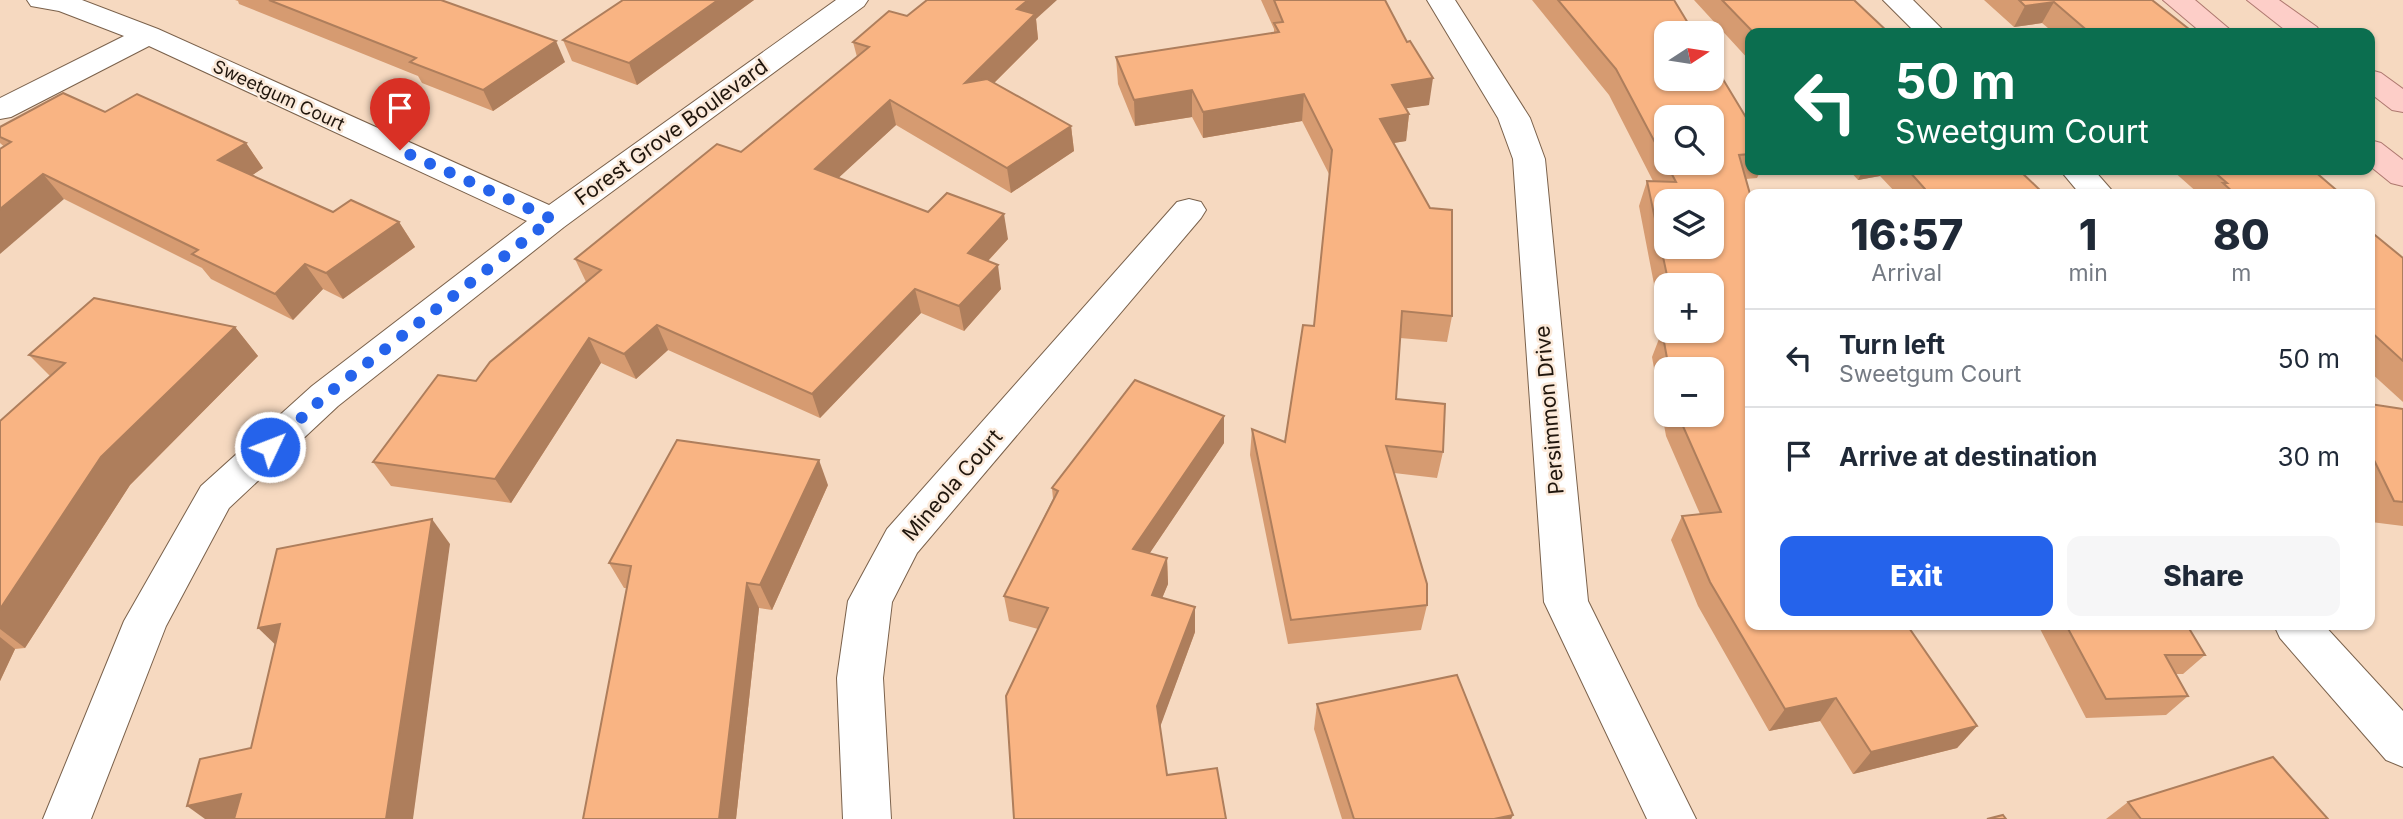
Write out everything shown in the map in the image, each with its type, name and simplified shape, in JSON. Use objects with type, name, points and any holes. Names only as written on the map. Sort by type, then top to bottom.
[{"type":"main road","points":[[2177,0],[2213,28]]},
{"type":"main road","points":[[2261,0],[2300,28]]},
{"type":"main road","points":[[2375,82],[2400,99]]},
{"type":"main road","points":[[2375,154],[2403,176]]},
{"type":"street","name":"Sweetgum Court","points":[[41,0],[64,3],[148,35],[552,219]]},
{"type":"street","name":"Forest Grove Boulevard","points":[[67,819],[146,621],[215,497],[325,396],[552,219],[854,0]]},
{"type":"street","name":"Persimmon Drive","points":[[1441,0],[1514,118],[1529,159],[1566,602],[1672,819]]},
{"type":"street","points":[[1897,0],[1927,28]]},
{"type":"street","points":[[0,110],[148,35]]},
{"type":"street","points":[[2081,175],[2093,189]]},
{"type":"street","name":"Mineola Court","points":[[867,819],[860,678],[870,601],[902,541],[1189,210]]},
{"type":"street","points":[[2300,630],[2403,745]]},
{"type":"building","points":[[269,0],[441,0],[556,41],[483,90],[410,62],[416,58]]},
{"type":"building","points":[[623,0],[718,0],[629,63],[563,40]]},
{"type":"building","points":[[927,0],[1028,0],[1017,9],[1035,14],[965,83],[987,79],[1071,126],[1007,168],[890,100],[815,169],[928,212],[947,193],[1004,214],[968,253],[998,265],[959,306],[915,289],[812,394],[657,325],[624,354],[589,338],[495,479],[373,462],[438,375],[476,381],[490,362],[601,270],[575,259],[717,144],[741,152],[869,47],[853,42],[889,11],[907,16]]},
{"type":"building","points":[[1274,0],[1385,0],[1407,42],[1410,41],[1433,78],[1392,85],[1409,114],[1380,119],[1430,208],[1452,210],[1452,316],[1402,311],[1396,399],[1445,404],[1443,452],[1386,446],[1427,584],[1427,605],[1291,620],[1252,429],[1285,442],[1303,325],[1314,326],[1332,150],[1304,94],[1203,112],[1192,90],[1134,100],[1116,57],[1279,32],[1274,23],[1283,22]]},
{"type":"building","points":[[1558,0],[1674,0],[1687,21],[1654,21],[1654,91],[1724,91],[1724,81],[1745,116],[1745,154],[1739,155],[1749,189],[1745,189],[1745,630],[1910,630],[1977,726],[1871,752],[1836,698],[1785,709],[1710,582],[1682,516],[1721,512],[1683,427],[1724,427],[1724,357],[1667,357],[1664,343],[1724,343],[1724,273],[1666,273],[1664,259],[1724,259],[1724,189],[1654,189],[1654,214],[1647,181],[1676,182],[1672,175],[1724,175],[1724,105],[1654,105],[1654,141],[1616,69]]},
{"type":"building","points":[[1722,0],[1854,0],[1884,28],[1749,28]]},
{"type":"building","points":[[2019,0],[2152,0],[2188,28],[2084,28],[2054,2],[2025,6]]},
{"type":"building","points":[[63,93],[105,112],[137,94],[246,143],[218,160],[333,212],[351,200],[399,222],[326,273],[305,264],[275,294],[192,254],[198,250],[43,174],[0,209],[0,149],[11,142],[0,137],[0,127]]},
{"type":"building","points":[[1912,175],[2024,175],[2039,189],[1925,189]]},
{"type":"building","points":[[2218,175],[2319,175],[2335,189],[2230,189],[2223,183],[2227,183]]},
{"type":"building","points":[[2375,235],[2403,258],[2403,361],[2375,336]]},
{"type":"building","points":[[94,298],[235,327],[101,457],[0,609],[0,421],[65,363],[29,355]]},
{"type":"building","points":[[1135,380],[1224,416],[1133,549],[1167,558],[1152,595],[1195,607],[1157,706],[1167,775],[1217,768],[1226,819],[1014,819],[1006,696],[1048,608],[1004,596],[1058,491],[1052,488]]},
{"type":"building","points":[[2375,405],[2403,409],[2403,502],[2394,501],[2375,462]]},
{"type":"building","points":[[677,440],[819,460],[760,585],[747,583],[719,819],[583,819],[631,566],[609,563]]},
{"type":"building","points":[[432,519],[386,819],[234,819],[241,794],[187,806],[200,759],[251,748],[280,624],[258,628],[277,549]]},
{"type":"building","points":[[2069,630],[2190,630],[2205,655],[2165,655],[2188,696],[2106,699]]},
{"type":"building","points":[[1457,675],[1513,815],[1494,819],[1354,819],[1317,704]]},
{"type":"building","points":[[2273,757],[2328,819],[2141,819],[2128,802]]},
{"type":"building","points":[[2003,815],[2006,819],[1987,819]]},
{"type":"route","points":[[270,447],[325,396],[552,219],[400,150]]}]
